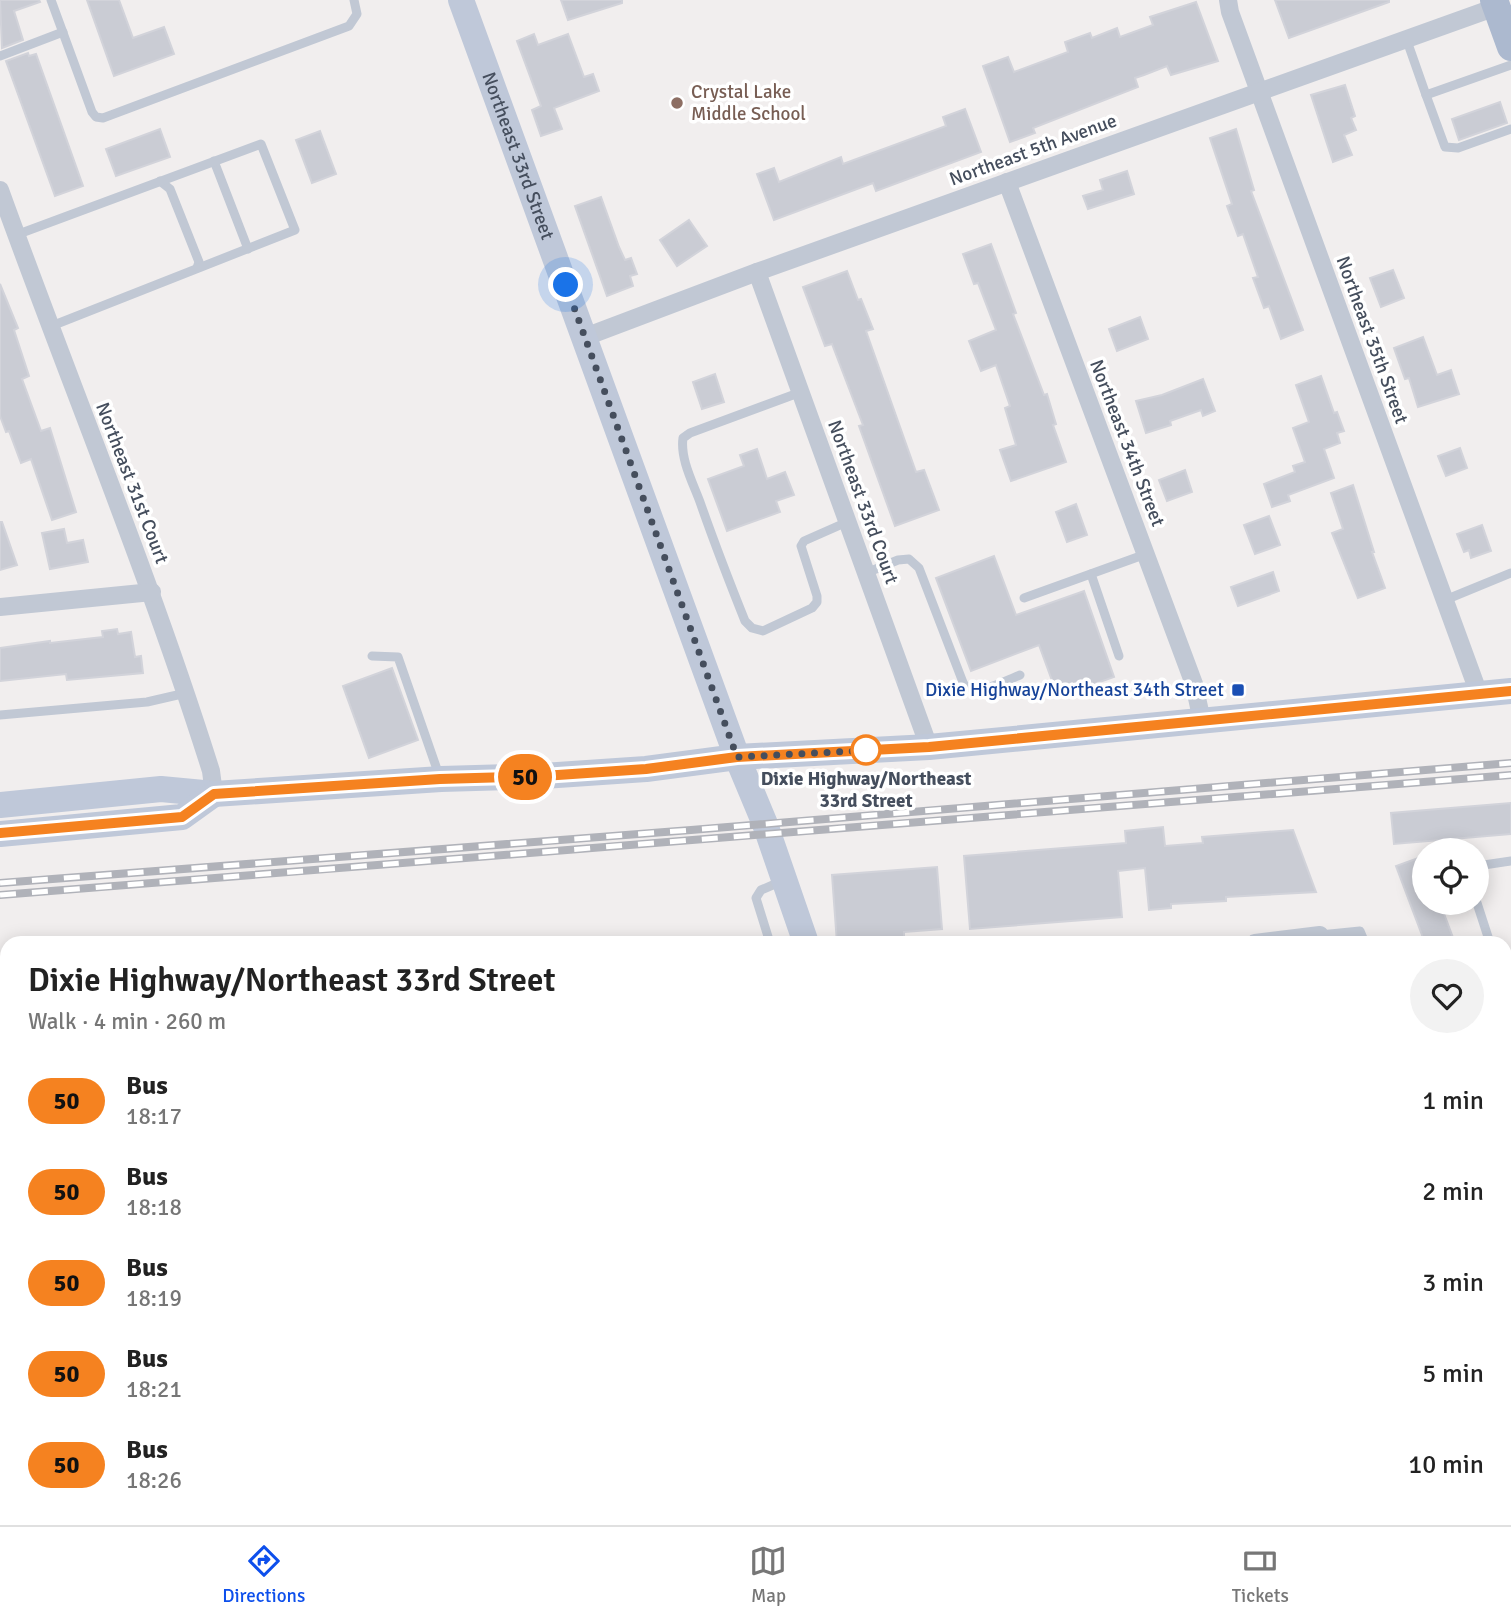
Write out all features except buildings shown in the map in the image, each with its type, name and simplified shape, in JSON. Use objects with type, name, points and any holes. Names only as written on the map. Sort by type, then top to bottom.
[{"type":"main road","name":"Northeast 33rd Street","points":[[461,0],[804,936]]},
{"type":"main road","points":[[1500,8],[1511,47]]},
{"type":"main road","points":[[0,805],[162,789],[214,794],[646,769],[737,757],[929,747],[1511,691]]},
{"type":"main road","points":[[0,834],[182,817],[214,794]]},
{"type":"street","name":"Northeast 35th Street","points":[[1228,0],[1230,12],[1479,694]]},
{"type":"street","name":"Northeast 5th Avenue","points":[[585,337],[757,272],[1406,38],[1500,8]]},
{"type":"street","name":"Northeast 34th Street","points":[[1007,182],[1194,684],[1202,721]]},
{"type":"street","name":"Northeast 31st Court","points":[[0,190],[49,327],[152,592],[211,771],[214,794]]},
{"type":"street","name":"Northeast 33rd Court","points":[[757,272],[929,747]]},
{"type":"street","points":[[0,607],[152,592]]},
{"type":"lane","points":[[51,0],[92,112],[96,117],[103,118],[349,26],[357,14],[354,0]]},
{"type":"lane","points":[[0,56],[63,32]]},
{"type":"lane","points":[[1406,38],[1445,147],[1458,148],[1511,129]]},
{"type":"lane","points":[[1426,95],[1511,65]]},
{"type":"lane","points":[[16,236],[261,144],[295,230],[49,327]]},
{"type":"lane","points":[[214,161],[248,249]]},
{"type":"lane","points":[[160,181],[170,188],[199,262],[197,268]]},
{"type":"lane","points":[[801,392],[690,433],[683,438],[685,462],[744,621],[752,628],[763,631],[783,624],[812,608],[817,596],[801,546],[810,538],[847,522]]},
{"type":"lane","points":[[1024,598],[1146,554]]},
{"type":"lane","points":[[866,573],[898,560],[909,559],[919,568],[964,685],[981,690],[1020,675]]},
{"type":"lane","points":[[1445,600],[1511,573]]},
{"type":"lane","points":[[1091,574],[1119,656]]},
{"type":"lane","points":[[372,656],[398,657],[440,779]]},
{"type":"lane","points":[[0,715],[147,702],[186,693]]},
{"type":"lane","points":[[1489,865],[1511,862]]},
{"type":"lane","points":[[768,936],[756,898],[761,890],[784,880]]},
{"type":"lane","points":[[1480,915],[1488,936]]},
{"type":"lane","points":[[1336,936],[1360,931],[1362,936]]},
{"type":"railway","points":[[0,883],[1511,763]]},
{"type":"railway","points":[[0,895],[1511,775]]},
{"type":"bus line","name":"50","points":[[0,833],[182,817],[214,794],[440,779],[543,776],[646,769],[737,757],[929,747],[1511,691]]},
{"type":"place","name":"Crystal Lake Middle School","points":[[677,103]]},
{"type":"place","name":"Dixie Highway/Northeast 34th Street","points":[[1238,690]]},
{"type":"place","name":"Dixie Highway/Northeast 33rd Street","points":[[866,750]]},
{"type":"route","points":[[566,285],[737,757],[876,750],[866,750]]}]
